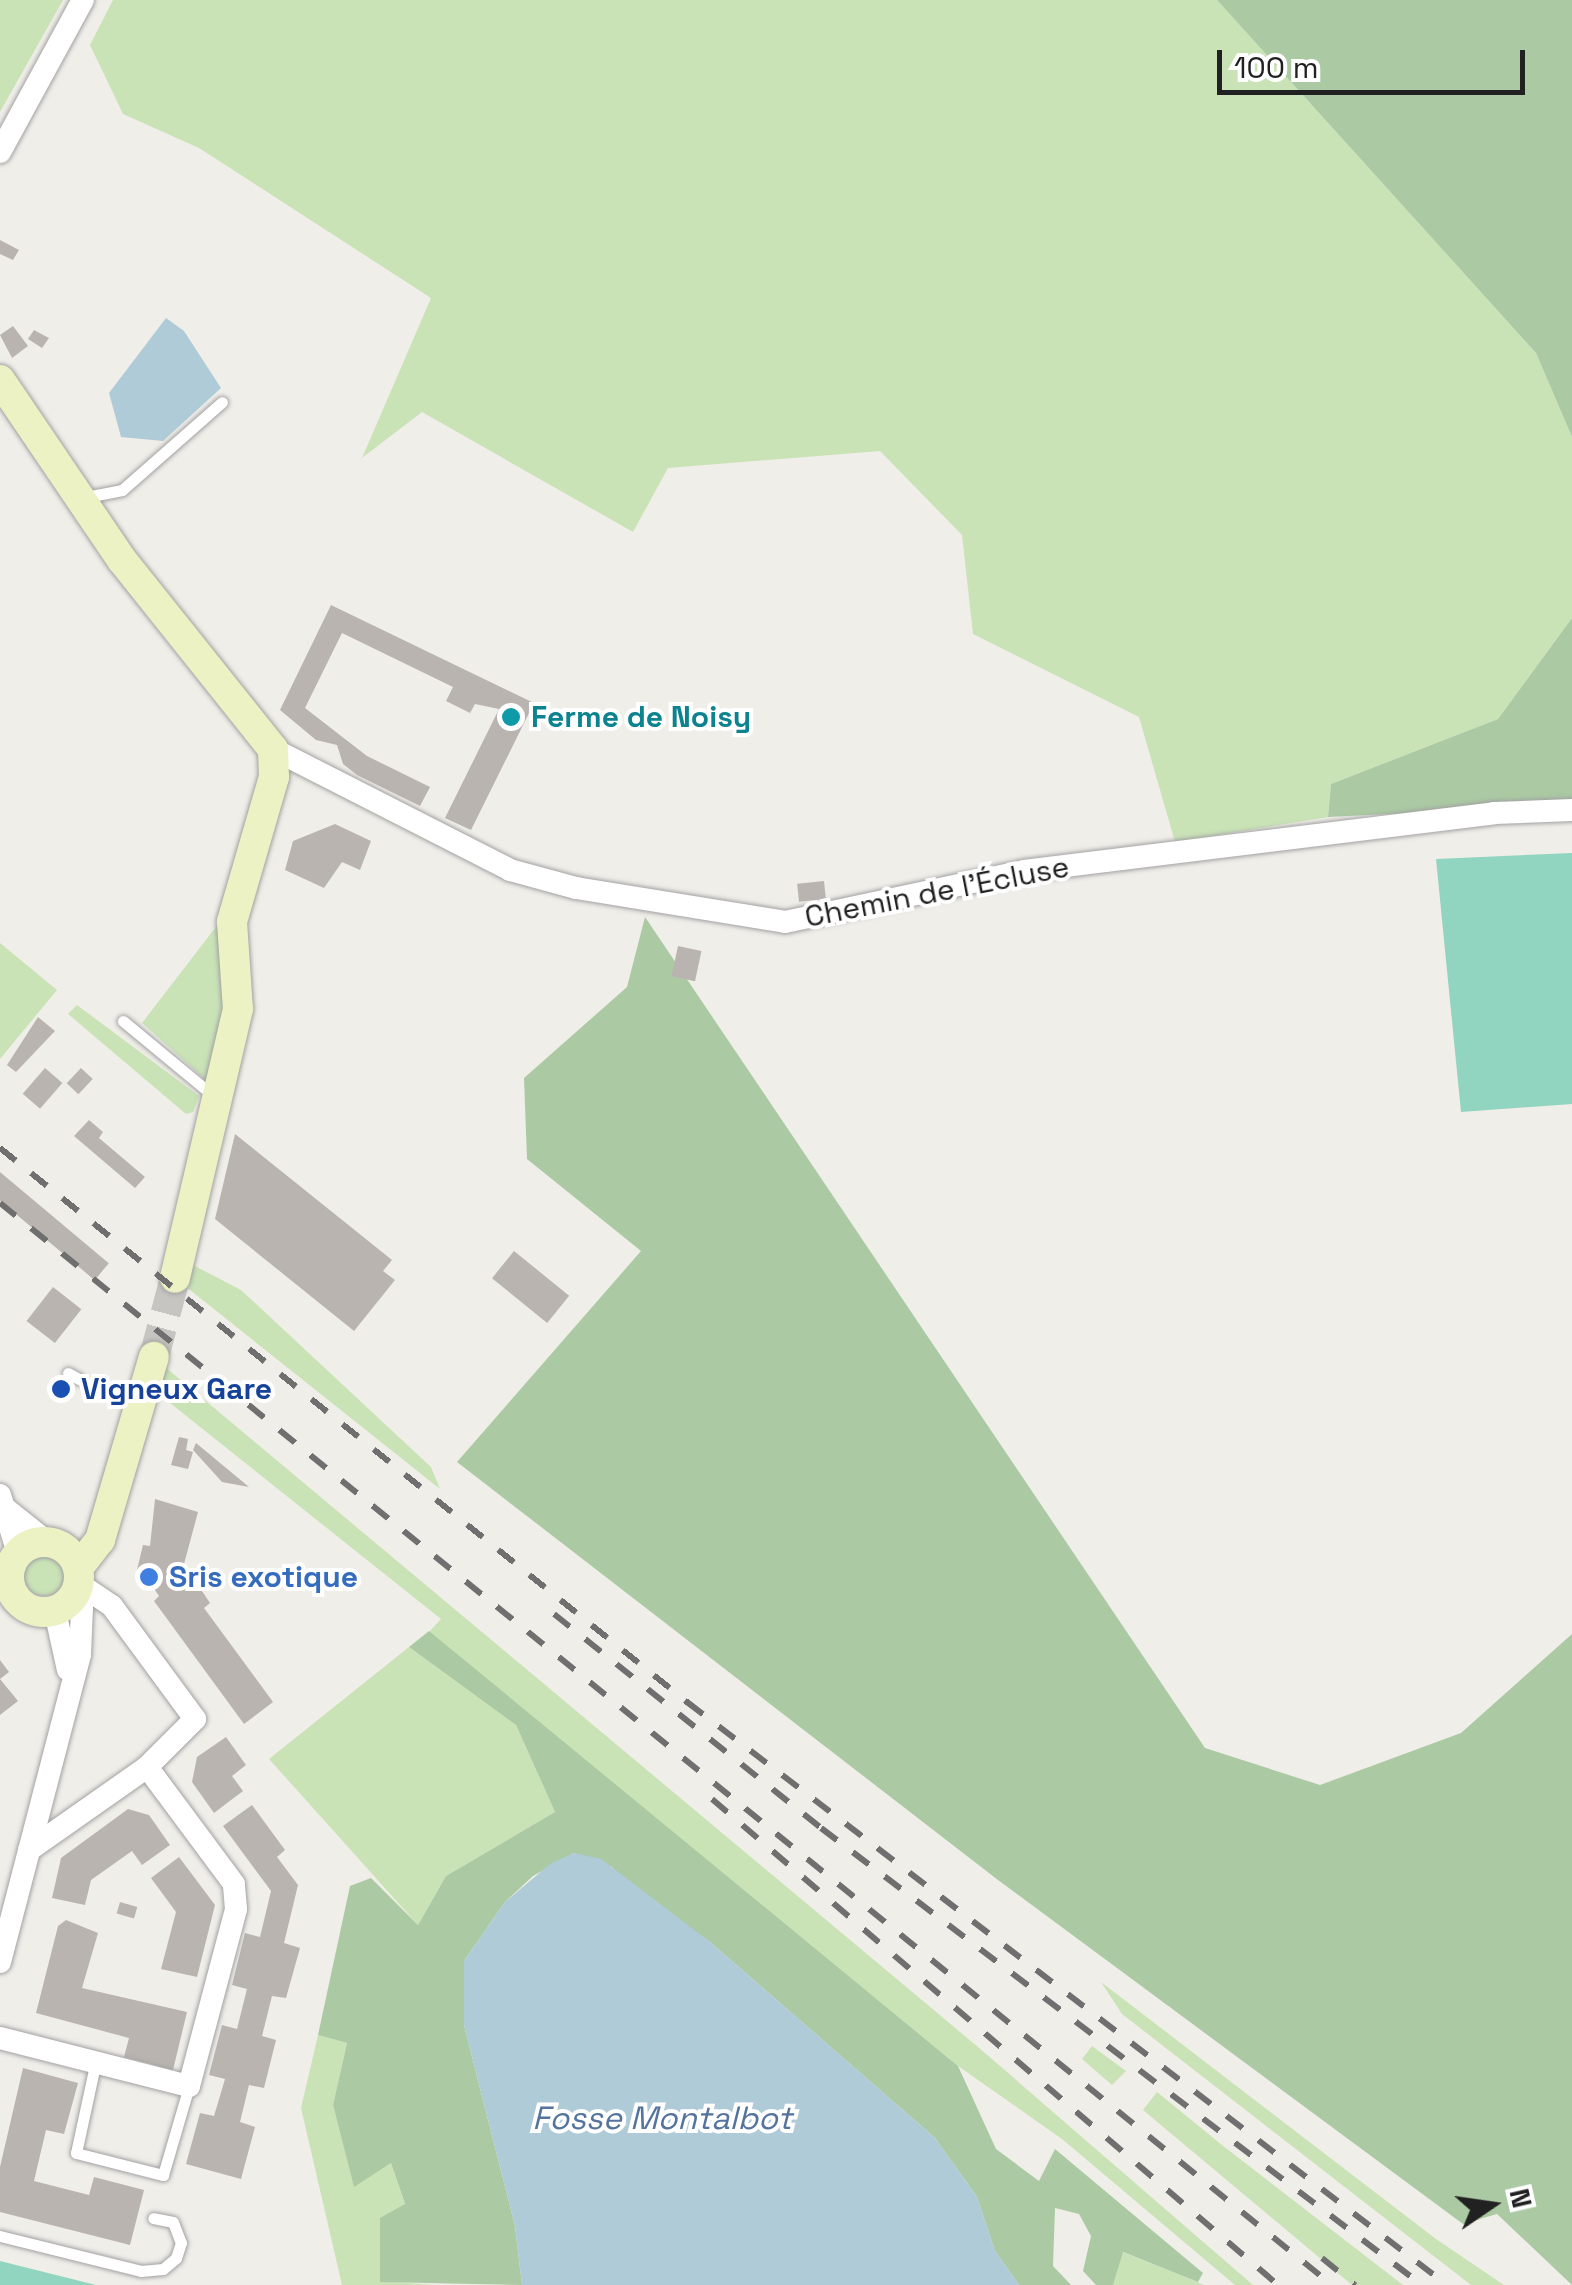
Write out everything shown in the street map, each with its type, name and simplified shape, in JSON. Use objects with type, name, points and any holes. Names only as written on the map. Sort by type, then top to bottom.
[{"type":"street","points":[[0,152],[83,0]]},
{"type":"street","points":[[0,380],[78,498],[272,749],[274,777],[232,922],[238,1009],[175,1278]]},
{"type":"street","name":"Chemin de l'Écluse","points":[[272,749],[510,870],[576,888],[785,922],[1024,871],[1494,813],[1572,810]]},
{"type":"street","points":[[3,1502],[18,1560],[12,1593],[26,1608],[72,1589],[100,1540],[154,1358]]},
{"type":"street","points":[[0,1962],[69,1683],[67,1644],[72,1589],[66,1550],[18,1560]]},
{"type":"street","points":[[29,1850],[147,1766],[194,1719],[112,1606],[72,1589]]},
{"type":"street","points":[[0,2038],[189,2086],[236,1909],[234,1884],[147,1766]]},
{"type":"lane","points":[[78,498],[122,490],[222,402]]},
{"type":"lane","points":[[123,1022],[218,1100]]},
{"type":"lane","points":[[95,2064],[76,2153],[163,2175],[171,2165],[189,2086]]},
{"type":"lane","points":[[0,2236],[140,2271],[163,2269],[176,2258],[181,2242],[174,2222],[153,2218]]},
{"type":"green space","points":[[0,0],[63,0],[0,112]]},
{"type":"green space","points":[[113,0],[1217,0],[1536,353],[1572,437],[1572,618],[1498,719],[1331,784],[1328,817],[1175,842],[1139,717],[973,634],[962,535],[880,451],[668,468],[633,532],[422,412],[362,458],[431,298],[199,148],[123,114],[90,45]]},
{"type":"green space","points":[[1217,0],[1572,0],[1572,437],[1536,353]]},
{"type":"green space","points":[[1572,618],[1572,805],[1328,817],[1331,784],[1498,719]]},
{"type":"green space","points":[[1572,853],[1572,1104],[1461,1112],[1436,859]]},
{"type":"green space","points":[[645,917],[1205,1748],[1320,1785],[1461,1733],[1572,1634],[1572,2285],[1497,2214],[1463,2224],[998,1880],[457,1462],[641,1251],[527,1159],[524,1078],[627,987]]},
{"type":"green space","points":[[222,919],[229,1005],[209,1083],[142,1023]]},
{"type":"green space","points":[[0,943],[57,990],[0,1059]]},
{"type":"green space","points":[[77,1005],[199,1096],[193,1112],[186,1114],[68,1014]]},
{"type":"green space","points":[[193,1265],[241,1290],[431,1467],[440,1489],[185,1286]]},
{"type":"green space","points":[[164,1366],[978,2047],[1253,2285],[1235,2285],[1062,2139],[958,2066],[429,1632],[441,1619],[160,1395]]},
{"type":"green space","points":[[44,1556],[58,1562],[64,1576],[58,1590],[44,1596],[30,1590],[24,1576],[30,1562]]},
{"type":"green space","points":[[429,1631],[958,2066],[996,2149],[1039,2181],[1055,2149],[1203,2273],[1198,2282],[1123,2252],[1113,2285],[1096,2285],[1083,2271],[1091,2236],[1079,2214],[1055,2208],[1053,2266],[1071,2285],[1019,2285],[995,2251],[977,2197],[935,2138],[710,1942],[635,1891],[612,1867],[574,1853],[533,1876],[505,1902],[464,1961],[464,2025],[515,2226],[522,2285],[380,2282],[380,2218],[405,2204],[391,2163],[354,2187],[333,2105],[347,2043],[318,2035],[350,1886],[371,1878],[418,1925],[446,1876],[555,1812],[516,1725],[409,1647]]},
{"type":"green space","points":[[409,1647],[516,1725],[555,1812],[446,1876],[418,1925],[269,1759]]},
{"type":"green space","points":[[1101,1982],[1436,2239],[1504,2285],[1471,2285],[1122,2014]]},
{"type":"green space","points":[[318,2035],[347,2043],[333,2105],[354,2186],[391,2163],[405,2205],[380,2281],[435,2285],[342,2285],[301,2108]]},
{"type":"green space","points":[[1092,2046],[1126,2071],[1112,2085],[1082,2059]]},
{"type":"green space","points":[[1157,2092],[1403,2285],[1352,2285],[1143,2110]]},
{"type":"green space","points":[[1122,2252],[1178,2274],[1204,2285],[1113,2285]]},
{"type":"green space","points":[[0,2261],[96,2285],[0,2285]]},
{"type":"water","points":[[166,318],[184,331],[221,388],[163,441],[121,437],[109,393]]},
{"type":"water","name":"Fosse Montalbot","points":[[574,1853],[601,1859],[710,1942],[935,2138],[977,2197],[995,2251],[1019,2285],[522,2285],[515,2226],[464,2025],[464,1961],[505,1902],[550,1864]]},
{"type":"building","points":[[0,240],[19,250],[13,260],[0,254]]},
{"type":"building","points":[[13,326],[28,346],[12,358],[0,335]]},
{"type":"building","points":[[34,330],[49,338],[42,348],[28,339]]},
{"type":"building","name":"Ferme de Noisy","points":[[331,605],[534,703],[471,830],[445,818],[499,709],[475,704],[470,713],[446,701],[453,687],[342,633],[305,708],[367,756],[430,787],[420,806],[357,775],[343,764],[337,745],[316,740],[280,710]]},
{"type":"building","points":[[335,824],[371,841],[360,870],[342,862],[324,888],[285,870],[293,841]]},
{"type":"building","points":[[824,881],[826,899],[799,902],[797,884]]},
{"type":"building","points":[[678,946],[701,951],[695,981],[672,976]]},
{"type":"building","points":[[38,1017],[55,1031],[16,1072],[7,1065]]},
{"type":"building","points":[[45,1068],[62,1083],[40,1109],[23,1094]]},
{"type":"building","points":[[81,1068],[93,1079],[78,1094],[67,1083]]},
{"type":"building","points":[[89,1120],[103,1132],[99,1138],[145,1177],[135,1188],[74,1136]]},
{"type":"building","points":[[235,1134],[392,1260],[383,1271],[395,1280],[354,1331],[215,1219]]},
{"type":"building","points":[[0,1172],[109,1263],[95,1280],[0,1201]]},
{"type":"building","points":[[514,1251],[569,1296],[547,1323],[492,1278]]},
{"type":"building","points":[[53,1287],[81,1309],[55,1343],[27,1321]]},
{"type":"building","points":[[179,1437],[188,1439],[186,1450],[193,1452],[188,1469],[171,1465]]},
{"type":"building","points":[[196,1443],[249,1487],[222,1482],[193,1450]]},
{"type":"building","points":[[155,1499],[198,1512],[184,1564],[210,1603],[204,1608],[273,1702],[244,1724],[154,1601],[159,1596],[153,1587],[149,1591],[136,1574],[143,1545],[150,1546]]},
{"type":"building","points":[[0,1660],[9,1672],[0,1679]]},
{"type":"building","points":[[0,1679],[18,1701],[0,1715]]},
{"type":"building","points":[[226,1737],[246,1765],[232,1776],[243,1791],[214,1813],[192,1782],[197,1757]]},
{"type":"building","points":[[252,1805],[285,1850],[277,1857],[298,1885],[284,1943],[300,1948],[286,1998],[272,1996],[262,2036],[276,2040],[264,2088],[249,2085],[240,2122],[255,2127],[241,2179],[186,2164],[200,2113],[214,2116],[225,2079],[209,2075],[222,2025],[237,2029],[247,1989],[232,1985],[245,1933],[260,1937],[271,1891],[223,1826]]},
{"type":"building","points":[[128,1809],[149,1815],[170,1845],[142,1865],[132,1851],[91,1880],[85,1905],[52,1898],[61,1858]]},
{"type":"building","points":[[179,1857],[215,1905],[197,1977],[161,1969],[176,1912],[151,1878]]},
{"type":"building","points":[[120,1902],[137,1907],[134,1918],[117,1914]]},
{"type":"building","points":[[66,1920],[98,1933],[82,1988],[187,2012],[173,2070],[124,2057],[129,2038],[36,2013],[58,1926]]},
{"type":"building","points":[[23,2068],[78,2083],[64,2134],[46,2130],[34,2181],[89,2195],[94,2177],[144,2190],[130,2245],[0,2212],[0,2167]]},
{"type":"tunnel","points":[[154,1357],[175,1278]]},
{"type":"railway","points":[[0,1148],[687,1702],[1447,2285]]},
{"type":"railway","points":[[0,1203],[1332,2285]]},
{"type":"railway","points":[[554,1614],[821,1828],[1422,2285]]},
{"type":"railway","points":[[712,1799],[1278,2285]]},
{"type":"railway","points":[[1322,2258],[1355,2285]]},
{"type":"place","name":"Ferme de Noisy","points":[[511,717]]},
{"type":"place","name":"Vigneux Gare","points":[[61,1389]]},
{"type":"place","name":"Sris exotique","points":[[149,1577]]}]
